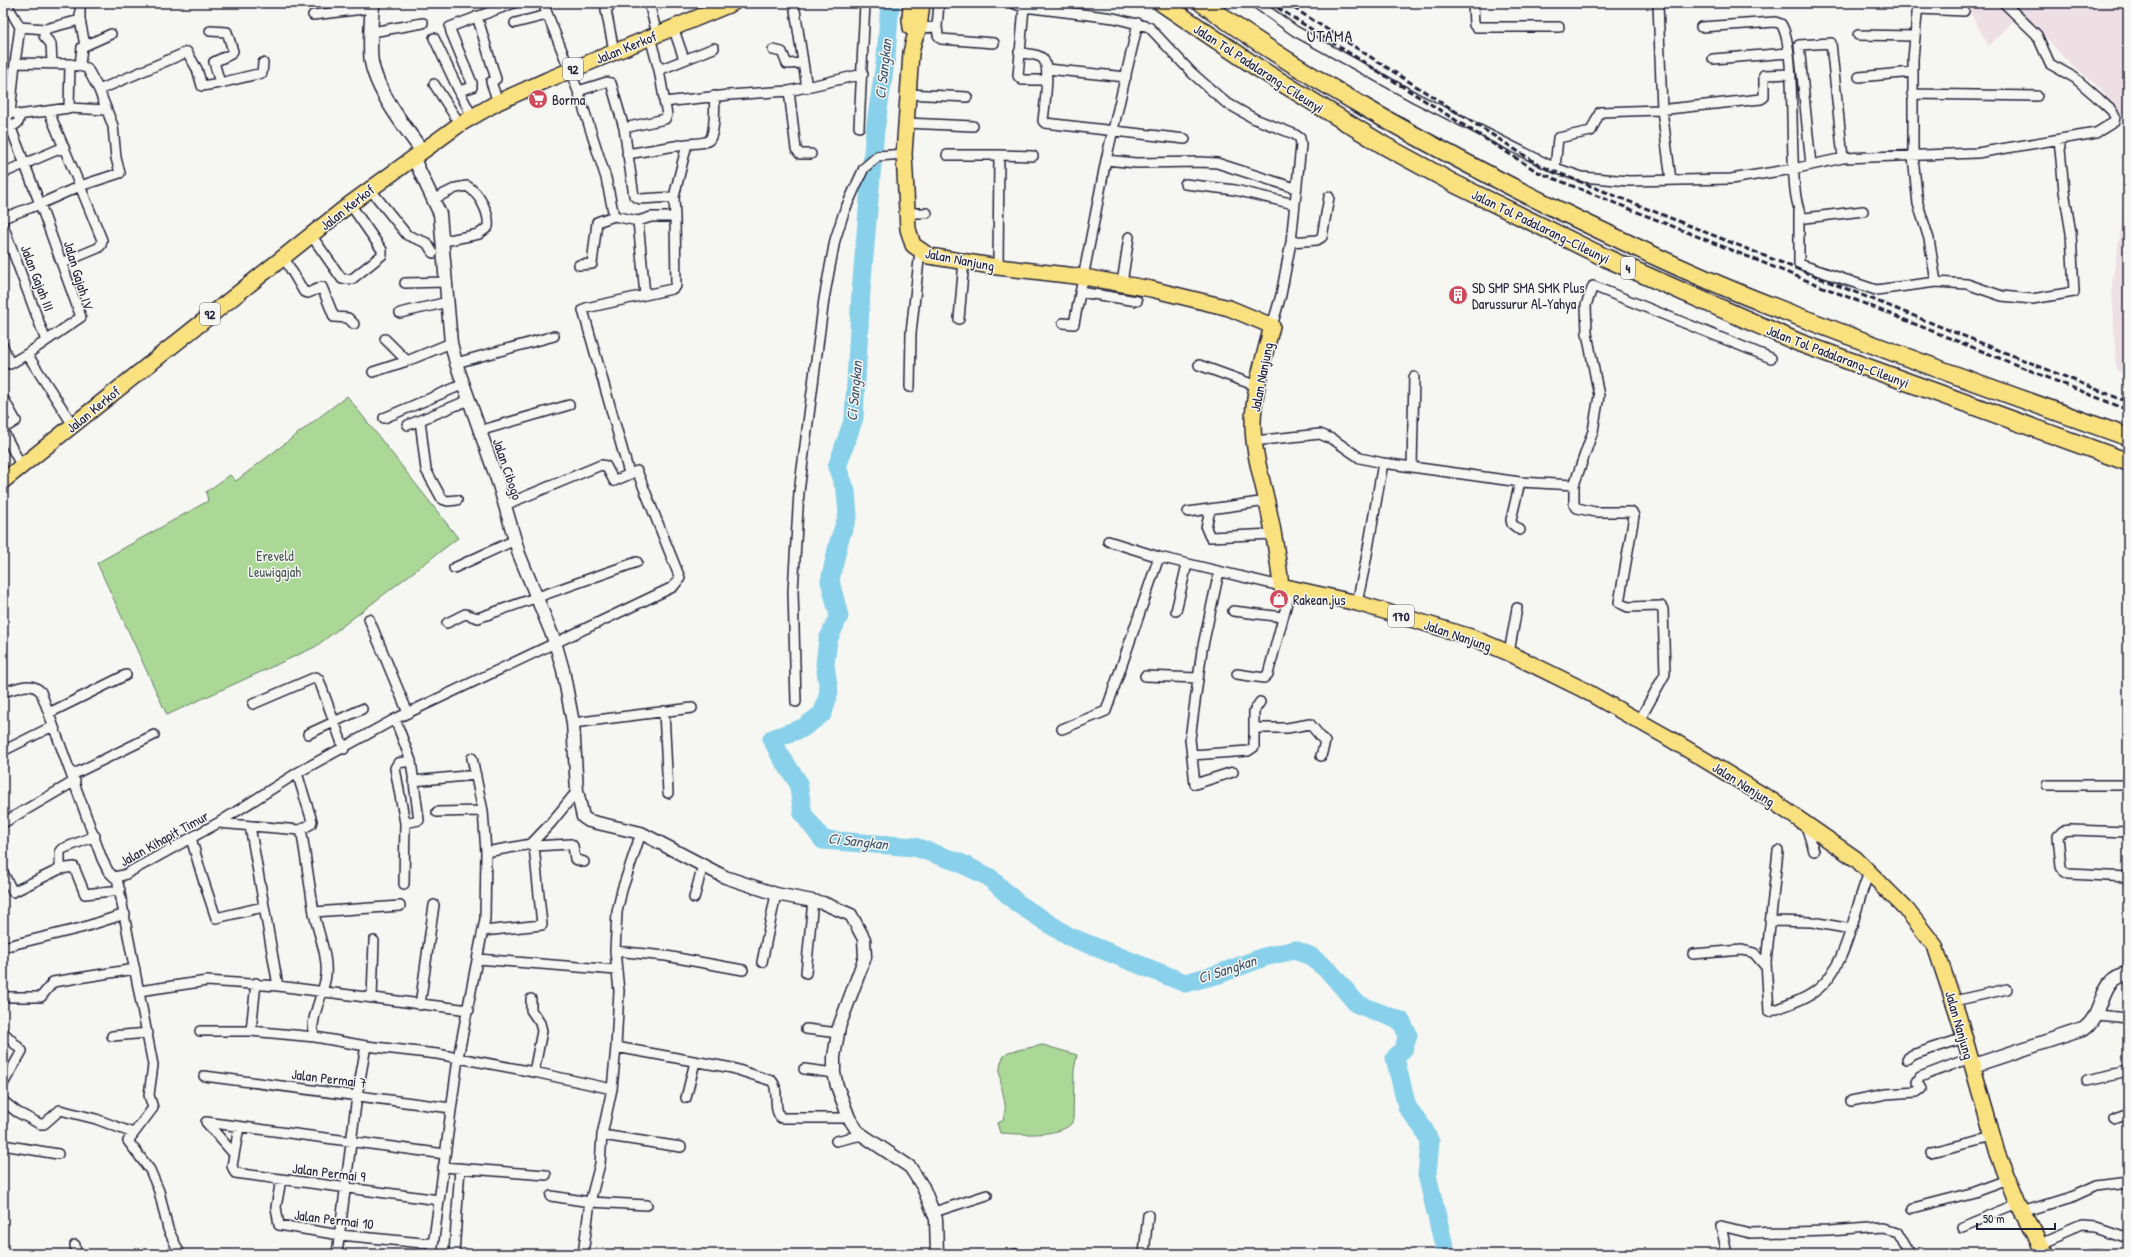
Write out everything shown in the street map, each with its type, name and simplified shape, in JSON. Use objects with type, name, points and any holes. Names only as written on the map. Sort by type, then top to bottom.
[{"type":"highway","name":"Jalan Tol Padalarang–Cileunyi","points":[[1162,3],[1255,66],[1385,146],[1455,184],[1606,258],[1800,343],[2128,462]]},
{"type":"highway","name":"Jalan Tol Padalarang–Cileunyi","points":[[1202,3],[1274,52],[1403,130],[1466,164],[1616,238],[1773,307],[2128,437]]},
{"type":"main road","name":"Jalan Kerkof","points":[[3,481],[283,256],[417,154],[466,120],[498,102],[568,70],[654,36],[716,6],[733,3]]},
{"type":"main road","name":"Jalan Nanjung","points":[[911,3],[910,19],[916,34]]},
{"type":"main road","name":"Jalan Nanjung","points":[[922,3],[916,34],[908,94],[904,154],[907,213],[910,237],[913,245],[928,256],[998,267],[1084,277],[1122,283],[1188,297],[1229,308],[1272,326],[1253,406],[1254,441],[1286,587],[1357,603],[1471,637],[1509,653],[1582,689],[1606,704],[1640,721],[1771,800],[1846,851],[1906,909],[1935,946],[1954,1001],[1993,1138],[2020,1208],[2043,1249]]},
{"type":"main road","points":[[372,6],[371,59],[379,84],[417,154]]},
{"type":"main road","points":[[1971,1062],[2076,1033],[2089,1025],[2097,1015],[2108,985],[2117,976],[2128,974]]},
{"type":"street","points":[[6,3],[20,27],[9,119],[69,108],[107,110]]},
{"type":"street","points":[[80,3],[80,20],[85,45]]},
{"type":"street","points":[[459,92],[473,85],[450,27],[514,3]]},
{"type":"street","points":[[543,3],[568,70],[578,92],[606,178],[614,216]]},
{"type":"street","points":[[612,3],[606,10],[614,51]]},
{"type":"street","points":[[624,128],[665,119],[667,115],[649,3]]},
{"type":"street","points":[[859,127],[863,74],[865,3]]},
{"type":"street","points":[[939,3],[937,26],[938,37],[941,39],[994,43]]},
{"type":"street","points":[[1012,3],[1024,7],[1058,10],[1138,24],[1154,31],[1198,78],[1225,102],[1255,120],[1298,136],[1301,145],[1294,204],[1292,242],[1281,295],[1272,326]]},
{"type":"street","points":[[1256,3],[1295,31],[1416,98],[1555,168],[1582,177],[1606,180],[1731,179],[1793,169],[1843,158],[1913,154],[1977,153],[2096,132],[2112,124],[2115,117],[2103,102],[2075,78],[2050,64],[2037,35],[2004,3]]},
{"type":"street","points":[[1473,3],[1474,26],[1476,27],[1559,27]]},
{"type":"street","points":[[1658,3],[1662,110],[1671,180]]},
{"type":"street","points":[[313,15],[372,6]]},
{"type":"street","points":[[1936,282],[1929,239],[1918,204],[1913,154],[1912,94],[1918,6],[1964,11]]},
{"type":"street","points":[[1024,7],[1019,52],[1019,78],[1022,80],[1046,80]]},
{"type":"street","points":[[796,10],[807,88]]},
{"type":"street","points":[[516,23],[547,15]]},
{"type":"street","points":[[478,16],[496,79],[491,82],[498,102]]},
{"type":"street","points":[[20,27],[45,29],[80,20]]},
{"type":"street","points":[[1701,27],[1778,22],[1783,26],[1788,53],[1790,78],[1793,169],[1799,212],[1799,264],[1876,290],[1936,282],[1967,284],[2002,296],[2032,299],[2074,292],[2072,233],[2064,191],[2059,139]]},
{"type":"street","points":[[372,32],[423,23]]},
{"type":"street","points":[[1063,323],[1074,324],[1112,130],[1138,24]]},
{"type":"street","points":[[916,34],[937,26]]},
{"type":"street","points":[[674,27],[684,59]]},
{"type":"street","points":[[45,29],[44,36],[51,44],[52,63]]},
{"type":"street","points":[[197,69],[231,54],[233,51],[228,32],[210,31]]},
{"type":"street","points":[[80,65],[81,48],[111,34]]},
{"type":"street","points":[[1858,35],[1915,36]]},
{"type":"street","points":[[434,38],[459,92],[466,120]]},
{"type":"street","points":[[1811,165],[1799,45],[1831,43],[1843,158]]},
{"type":"street","points":[[659,70],[714,48]]},
{"type":"street","points":[[773,50],[782,52],[786,64],[803,63]]},
{"type":"street","points":[[1019,52],[1041,56],[1044,60],[1047,69],[1043,121],[1045,123],[1185,139]]},
{"type":"street","points":[[99,90],[185,53],[188,54],[197,69],[202,86],[260,74],[263,70],[263,63]]},
{"type":"street","points":[[1713,58],[1788,53]]},
{"type":"street","points":[[214,62],[220,83]]},
{"type":"street","points":[[3,218],[40,204],[80,186],[120,173],[116,158],[113,126],[99,90],[89,70],[80,65],[70,64],[15,63]]},
{"type":"street","points":[[69,108],[70,64]]},
{"type":"street","points":[[1047,69],[1126,77]]},
{"type":"street","points":[[1859,77],[1913,72]]},
{"type":"street","points":[[664,102],[714,96],[789,91],[863,74]]},
{"type":"street","points":[[1555,168],[1558,138],[1591,131],[1600,112],[1662,110],[1761,99],[1765,96],[1764,75],[1802,81]]},
{"type":"street","points":[[578,92],[607,82],[611,83],[624,128],[632,193],[636,198],[674,197]]},
{"type":"street","points":[[434,84],[466,120]]},
{"type":"street","points":[[789,91],[796,149],[800,154],[811,154]]},
{"type":"street","points":[[908,94],[967,96]]},
{"type":"street","points":[[1912,94],[2037,96]]},
{"type":"street","points":[[627,154],[708,141],[711,138],[715,117],[714,96]]},
{"type":"street","name":"Jalan Gajah IV","points":[[3,107],[9,119],[24,164],[62,262],[80,317],[46,341],[6,366]]},
{"type":"street","points":[[48,112],[102,240],[101,245],[98,248],[62,262]]},
{"type":"street","points":[[906,123],[973,126]]},
{"type":"street","points":[[629,473],[583,310],[586,308],[672,289],[676,286],[674,197],[687,144]]},
{"type":"street","points":[[3,173],[64,147]]},
{"type":"street","name":"Jalan Cibogo","points":[[417,154],[440,214],[444,241],[451,343],[456,364],[536,599],[555,642],[567,687],[573,722],[577,791],[581,813],[585,819],[641,834]]},
{"type":"street","points":[[796,702],[793,591],[799,492],[824,299],[835,240],[844,212],[864,168],[870,161],[883,154],[904,154]]},
{"type":"street","points":[[947,155],[1033,156]]},
{"type":"street","points":[[998,267],[999,156]]},
{"type":"street","points":[[1106,160],[1136,163],[1217,163],[1296,188]]},
{"type":"street","points":[[1185,184],[1236,190],[1294,204]]},
{"type":"street","points":[[434,199],[456,188],[467,186],[478,198],[489,221],[488,227],[479,234],[444,241]]},
{"type":"street","points":[[370,189],[407,235],[427,243],[433,253]]},
{"type":"street","points":[[1292,242],[1317,240],[1322,237],[1329,197]]},
{"type":"street","points":[[311,235],[342,279],[352,279],[382,255],[382,250],[350,204]]},
{"type":"street","points":[[1799,212],[1805,218],[1863,211]]},
{"type":"street","points":[[907,213],[927,213]]},
{"type":"street","points":[[579,265],[592,264],[597,222],[614,216],[638,221],[651,217],[675,217]]},
{"type":"street","points":[[638,221],[645,295]]},
{"type":"street","name":"Jalan Gajah III","points":[[3,225],[46,341]]},
{"type":"street","points":[[1122,283],[1129,238]]},
{"type":"street","points":[[910,387],[911,333],[920,251]]},
{"type":"street","points":[[283,256],[304,292],[308,293],[322,287],[334,317],[348,318],[354,324]]},
{"type":"street","points":[[959,319],[964,261]]},
{"type":"street","points":[[405,283],[447,282]]},
{"type":"street","points":[[1640,721],[1665,674],[1663,609],[1660,606],[1620,605],[1619,599],[1633,514],[1629,511],[1594,512],[1577,508],[1574,504],[1574,485],[1593,431],[1599,396],[1587,333],[1586,305],[1593,286],[1771,358]]},
{"type":"street","points":[[1080,292],[1137,301]]},
{"type":"street","points":[[400,313],[448,302]]},
{"type":"street","points":[[456,364],[554,336]]},
{"type":"street","points":[[385,339],[407,361]]},
{"type":"street","points":[[373,372],[407,361],[451,343]]},
{"type":"street","points":[[3,346],[6,366]]},
{"type":"street","points":[[26,354],[73,425]]},
{"type":"street","points":[[1199,365],[1257,386]]},
{"type":"street","points":[[1412,467],[1414,377]]},
{"type":"street","points":[[384,418],[464,384]]},
{"type":"street","points":[[3,398],[16,421],[3,430],[22,466]]},
{"type":"street","points":[[408,425],[469,400]]},
{"type":"street","points":[[479,431],[569,405]]},
{"type":"street","points":[[420,420],[424,464],[431,481],[442,498],[448,501],[458,500]]},
{"type":"street","points":[[1254,441],[1320,434],[1334,440],[1360,458],[1383,463],[1520,482],[1574,485]]},
{"type":"street","points":[[1357,603],[1383,463]]},
{"type":"street","points":[[218,823],[297,772],[344,749],[395,719],[673,587],[680,578],[638,471],[613,480],[606,466],[601,465],[505,505]]},
{"type":"street","points":[[1520,482],[1511,520],[1512,524],[1520,530]]},
{"type":"street","points":[[1188,512],[1267,501]]},
{"type":"street","points":[[1210,510],[1206,528],[1210,537],[1274,534]]},
{"type":"street","points":[[454,568],[515,540]]},
{"type":"street","points":[[1108,541],[1159,558],[1286,587],[1283,617],[1266,677],[1237,674]]},
{"type":"street","points":[[1062,729],[1106,711],[1159,558]]},
{"type":"street","points":[[448,623],[463,615],[478,618],[536,599],[637,562]]},
{"type":"street","points":[[1176,611],[1187,564]]},
{"type":"street","points":[[1219,572],[1198,678],[1190,738],[1195,784],[1232,772]]},
{"type":"street","points":[[1509,653],[1517,608]]},
{"type":"street","points":[[1233,610],[1283,617]]},
{"type":"street","points":[[369,619],[408,713]]},
{"type":"street","points":[[49,713],[126,675]]},
{"type":"street","points":[[1145,676],[1198,678]]},
{"type":"street","points":[[253,704],[316,677],[319,680],[344,749]]},
{"type":"street","name":"Jalan Kihapit Timur","points":[[3,692],[32,685],[41,692],[108,871],[117,878],[218,823],[300,830]]},
{"type":"street","points":[[1192,755],[1248,751],[1254,747],[1254,711],[1260,702]]},
{"type":"street","points":[[573,722],[692,708]]},
{"type":"street","points":[[308,734],[362,709]]},
{"type":"street","points":[[664,711],[668,793]]},
{"type":"street","points":[[395,719],[411,761],[419,820],[405,823]]},
{"type":"street","points":[[1254,728],[1287,728],[1310,724],[1326,742],[1321,756]]},
{"type":"street","points":[[3,750],[53,726]]},
{"type":"street","points":[[3,823],[74,778],[154,735]]},
{"type":"street","points":[[432,1254],[458,1058],[485,920],[486,852],[483,811],[472,758]]},
{"type":"street","points":[[404,884],[405,823],[395,768],[398,764],[411,761]]},
{"type":"street","points":[[297,772],[312,821],[311,824],[300,830],[302,834],[314,912],[326,968],[325,986],[315,1018],[315,1038]]},
{"type":"street","points":[[413,781],[476,775]]},
{"type":"street","points":[[2047,784],[2128,786]]},
{"type":"street","points":[[483,931],[542,925],[532,845],[577,791]]},
{"type":"street","points":[[437,812],[483,811]]},
{"type":"street","points":[[1805,824],[1814,851]]},
{"type":"street","points":[[250,826],[278,986]]},
{"type":"street","points":[[2128,832],[2071,830],[2063,831],[2058,836],[2061,868],[2064,872],[2069,874],[2128,877]]},
{"type":"street","points":[[583,1254],[590,1202],[600,1164],[602,1135],[612,1089],[619,991],[615,951],[617,912],[622,890],[641,834],[725,877],[776,894],[813,900],[837,907],[851,915],[864,939],[865,957],[844,1010],[838,1033],[834,1072],[839,1094],[849,1118],[862,1135],[910,1167],[923,1187],[934,1212],[937,1254]]},
{"type":"street","points":[[60,869],[61,850],[95,836]]},
{"type":"street","points":[[192,838],[202,876],[216,918],[263,907]]},
{"type":"street","points":[[486,852],[532,845],[571,844],[573,846],[575,859],[584,862]]},
{"type":"street","points":[[1778,851],[1766,968],[1769,1012],[1811,994],[1832,976],[1851,929],[1863,887],[1869,873]]},
{"type":"street","points":[[694,898],[703,865]]},
{"type":"street","points":[[3,872],[13,892],[60,869],[74,867],[85,894],[120,890]]},
{"type":"street","points":[[117,878],[153,1065],[149,1095],[152,1108],[148,1117],[128,1139],[128,1143],[150,1170],[159,1191],[168,1229],[180,1254]]},
{"type":"street","points":[[762,962],[776,894]]},
{"type":"street","points":[[806,972],[813,900]]},
{"type":"street","points":[[420,1005],[434,905]]},
{"type":"street","points":[[314,912],[400,906]]},
{"type":"street","points":[[3,947],[94,925],[125,914]]},
{"type":"street","points":[[1770,921],[1812,922],[1851,929]]},
{"type":"street","points":[[372,998],[374,941]]},
{"type":"street","points":[[1693,954],[1742,950],[1754,954],[1766,968]]},
{"type":"street","points":[[615,951],[673,957],[743,970]]},
{"type":"street","points":[[478,959],[616,970]]},
{"type":"street","points":[[3,997],[41,997],[53,982],[135,969]]},
{"type":"street","points":[[139,990],[192,982],[256,983],[322,993],[468,1010]]},
{"type":"street","points":[[251,1031],[256,983]]},
{"type":"street","points":[[1954,1001],[2007,989]]},
{"type":"street","points":[[531,999],[531,1010],[540,1023],[542,1031],[534,1072]]},
{"type":"street","points":[[2097,1015],[2128,1018]]},
{"type":"street","points":[[806,1029],[838,1033]]},
{"type":"street","points":[[200,1031],[251,1031],[408,1050],[534,1072],[612,1089]]},
{"type":"street","points":[[3,1032],[22,1051],[3,1084]]},
{"type":"street","points":[[112,1036],[148,1033]]},
{"type":"street","points":[[1907,1059],[1964,1038]]},
{"type":"street","points":[[337,1254],[347,1187],[357,1096],[366,1046]]},
{"type":"street","points":[[616,1047],[740,1070],[772,1081],[774,1085],[778,1112],[781,1118],[849,1118]]},
{"type":"street","points":[[686,1098],[695,1062]]},
{"type":"street","points":[[1851,1101],[1886,1094],[1917,1092],[1921,1089],[1918,1082],[1920,1077],[1971,1062]]},
{"type":"street","points":[[804,1069],[834,1072]]},
{"type":"street","points":[[2086,1080],[2128,1071]]},
{"type":"street","name":"Jalan Permai 7","points":[[204,1076],[451,1108]]},
{"type":"street","points":[[3,1101],[17,1112],[40,1124],[44,1124],[60,1110],[96,1119],[133,1133]]},
{"type":"street","points":[[2114,1119],[2128,1114]]},
{"type":"street","points":[[234,1154],[206,1122],[446,1154]]},
{"type":"street","name":"Jalan Permai 9","points":[[239,1127],[232,1166],[235,1173],[439,1200]]},
{"type":"street","points":[[602,1135],[681,1147]]},
{"type":"street","points":[[836,1141],[862,1135]]},
{"type":"street","points":[[1932,1152],[1993,1138]]},
{"type":"street","points":[[3,1145],[58,1154]]},
{"type":"street","points":[[443,1167],[546,1174]]},
{"type":"street","points":[[454,1254],[460,1168]]},
{"type":"street","name":"Jalan Permai 10","points":[[281,1180],[276,1207],[279,1225],[340,1235],[433,1244]]},
{"type":"street","points":[[1913,1208],[1975,1192],[2008,1180]]},
{"type":"street","points":[[1962,1227],[2020,1208],[2074,1196],[2096,1186],[2128,1182]]},
{"type":"street","points":[[934,1212],[987,1195]]},
{"type":"street","points":[[551,1196],[590,1202],[647,1205]]},
{"type":"street","points":[[1144,1254],[1148,1214]]},
{"type":"street","points":[[1728,1254],[1721,1226],[1750,1233],[1829,1231],[1884,1227],[1897,1232],[1910,1254]]},
{"type":"street","points":[[2043,1249],[2082,1226],[2095,1228],[2128,1238]]},
{"type":"street","points":[[2090,1254],[2099,1254]]},
{"type":"shaded area","points":[[1965,3],[2128,3],[2128,377],[2116,370],[2112,282],[2122,223],[2125,178],[2123,116],[2101,89],[2063,57],[2034,23],[2021,13],[1989,46]]},
{"type":"green space","name":"Ereveld Leuwigajah","points":[[347,396],[458,538],[315,647],[167,715],[97,563],[208,501],[206,492],[230,475],[236,481]]},
{"type":"green space","points":[[1043,1045],[1077,1055],[1074,1070],[1073,1121],[1068,1126],[1050,1133],[1000,1133],[997,1123],[1003,1121],[1005,1108],[1000,1077],[1003,1057],[1008,1052]]},
{"type":"waterway","name":"Ci Sangkan","points":[[890,3],[886,57],[875,130],[861,291],[854,418],[837,467],[846,491],[848,515],[839,541],[830,581],[839,616],[828,640],[825,664],[829,692],[823,713],[803,728],[772,739],[780,755],[798,782],[803,814],[823,840],[915,847],[958,862],[989,877],[1017,903],[1068,936],[1185,983],[1219,974],[1264,957],[1295,950],[1310,956],[1329,971],[1357,1004],[1401,1021],[1408,1035],[1404,1048],[1395,1058],[1407,1107],[1423,1128],[1430,1142],[1427,1175],[1446,1254]]},
{"type":"railway","points":[[1270,3],[1538,172],[2128,410]]},
{"type":"railway","points":[[1286,3],[1541,166],[2128,402]]},
{"type":"place","name":"Borma","points":[[538,99]]},
{"type":"place","name":"SD SMP SMA SMK Plus Darussurur Al-Yahya","points":[[1458,295]]},
{"type":"place","name":"Rakean jus","points":[[1279,599]]},
{"type":"district","name":"UTAMA","points":[[1330,36]]}]
